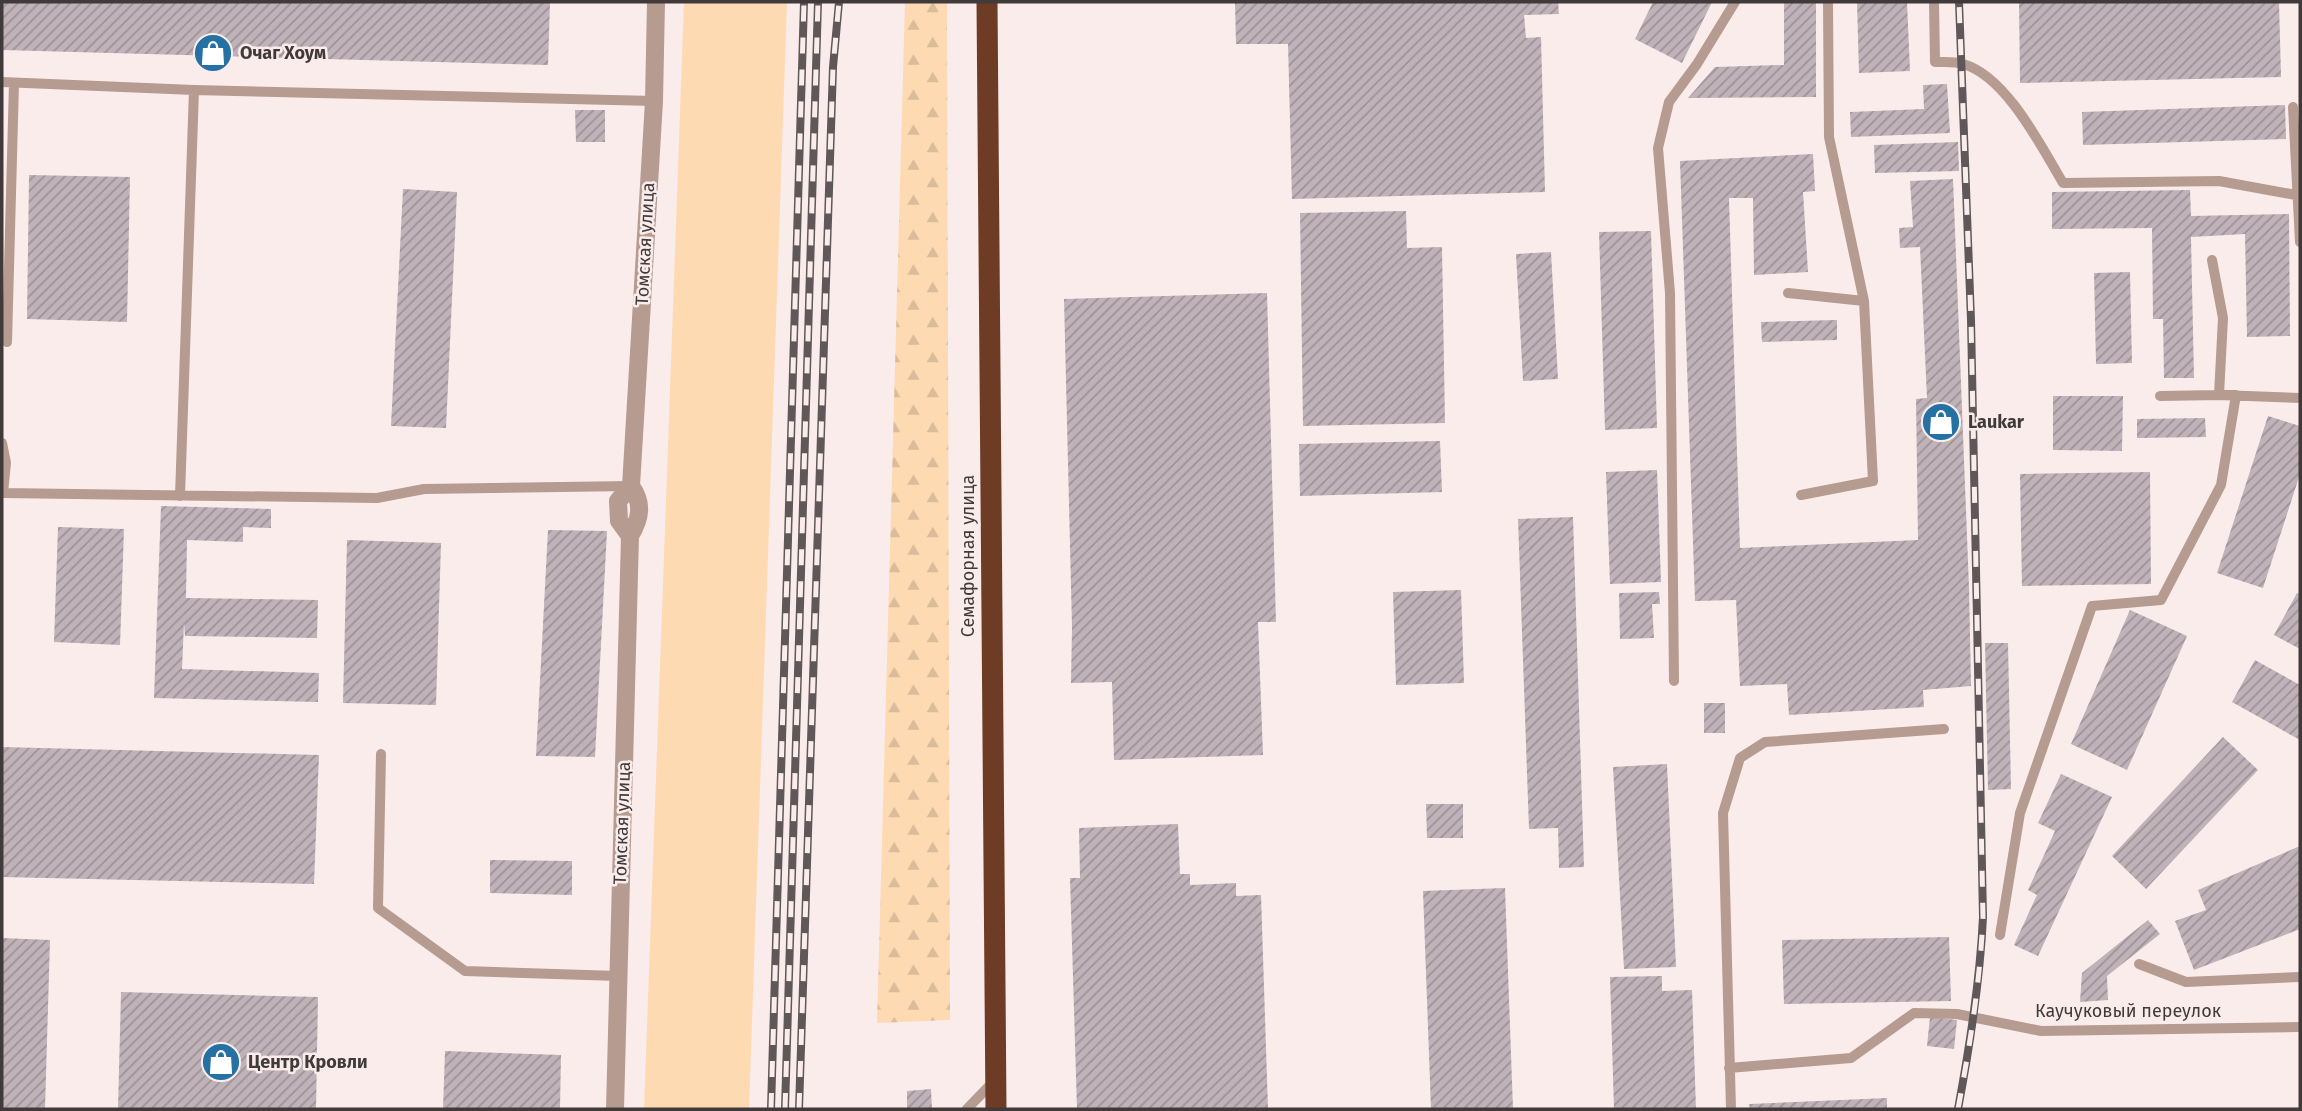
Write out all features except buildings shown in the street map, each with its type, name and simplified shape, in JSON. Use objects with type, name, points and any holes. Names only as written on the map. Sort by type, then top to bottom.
[{"type":"highway","name":"Семафорная улица","points":[[987,2],[996,1109]]},
{"type":"street","name":"Томская улица","points":[[615,1109],[630,536],[619,521],[618,501],[631,486],[654,100],[656,2]]},
{"type":"lane","points":[[1674,681],[1670,293],[1658,148],[1669,102],[1697,64],[1735,2]]},
{"type":"lane","points":[[1801,495],[1873,481],[1864,301],[1829,137],[1828,2]]},
{"type":"lane","points":[[1934,2],[1935,62],[1961,63],[1979,70],[2016,106],[2063,183],[2219,181],[2296,195]]},
{"type":"lane","points":[[2,82],[194,90],[654,100]]},
{"type":"lane","points":[[3,343],[14,83]]},
{"type":"lane","points":[[180,496],[194,90]]},
{"type":"lane","points":[[2293,107],[2300,242]]},
{"type":"lane","points":[[2212,260],[2223,318],[2219,395]]},
{"type":"lane","points":[[1788,292],[1864,301]]},
{"type":"lane","points":[[2000,934],[2020,813],[2092,606],[2161,600],[2221,485],[2236,395]]},
{"type":"lane","points":[[2160,396],[2300,398]]},
{"type":"lane","points":[[2,443],[6,463],[2,493],[377,498],[424,489],[631,486]]},
{"type":"lane","points":[[1731,1109],[1723,813],[1740,758],[1765,741],[1944,729]]},
{"type":"lane","points":[[381,754],[379,908],[465,971],[618,976]]},
{"type":"lane","points":[[2139,964],[2186,982],[2300,977]]},
{"type":"lane","name":"Каучуковый переулок","points":[[1730,1068],[1852,1058],[1914,1013],[1957,1014],[2041,1031],[2300,1027]]},
{"type":"lane","points":[[967,1109],[995,1080]]},
{"type":"green space","points":[[684,2],[787,2],[749,1109],[644,1109]]},
{"type":"green space","points":[[905,2],[947,2],[950,1020],[877,1023]]},
{"type":"railway","points":[[771,1109],[804,2]]},
{"type":"railway","points":[[785,1109],[818,2]]},
{"type":"railway","points":[[799,1109],[833,67],[839,2]]},
{"type":"railway","points":[[1958,1109],[1974,1013],[1983,917],[1971,320],[1959,2]]},
{"type":"place","name":"Очаг Хоум","points":[[213,53]]},
{"type":"place","name":"Laukar","points":[[1941,422]]},
{"type":"place","name":"Центр Кровли","points":[[221,1062]]}]
